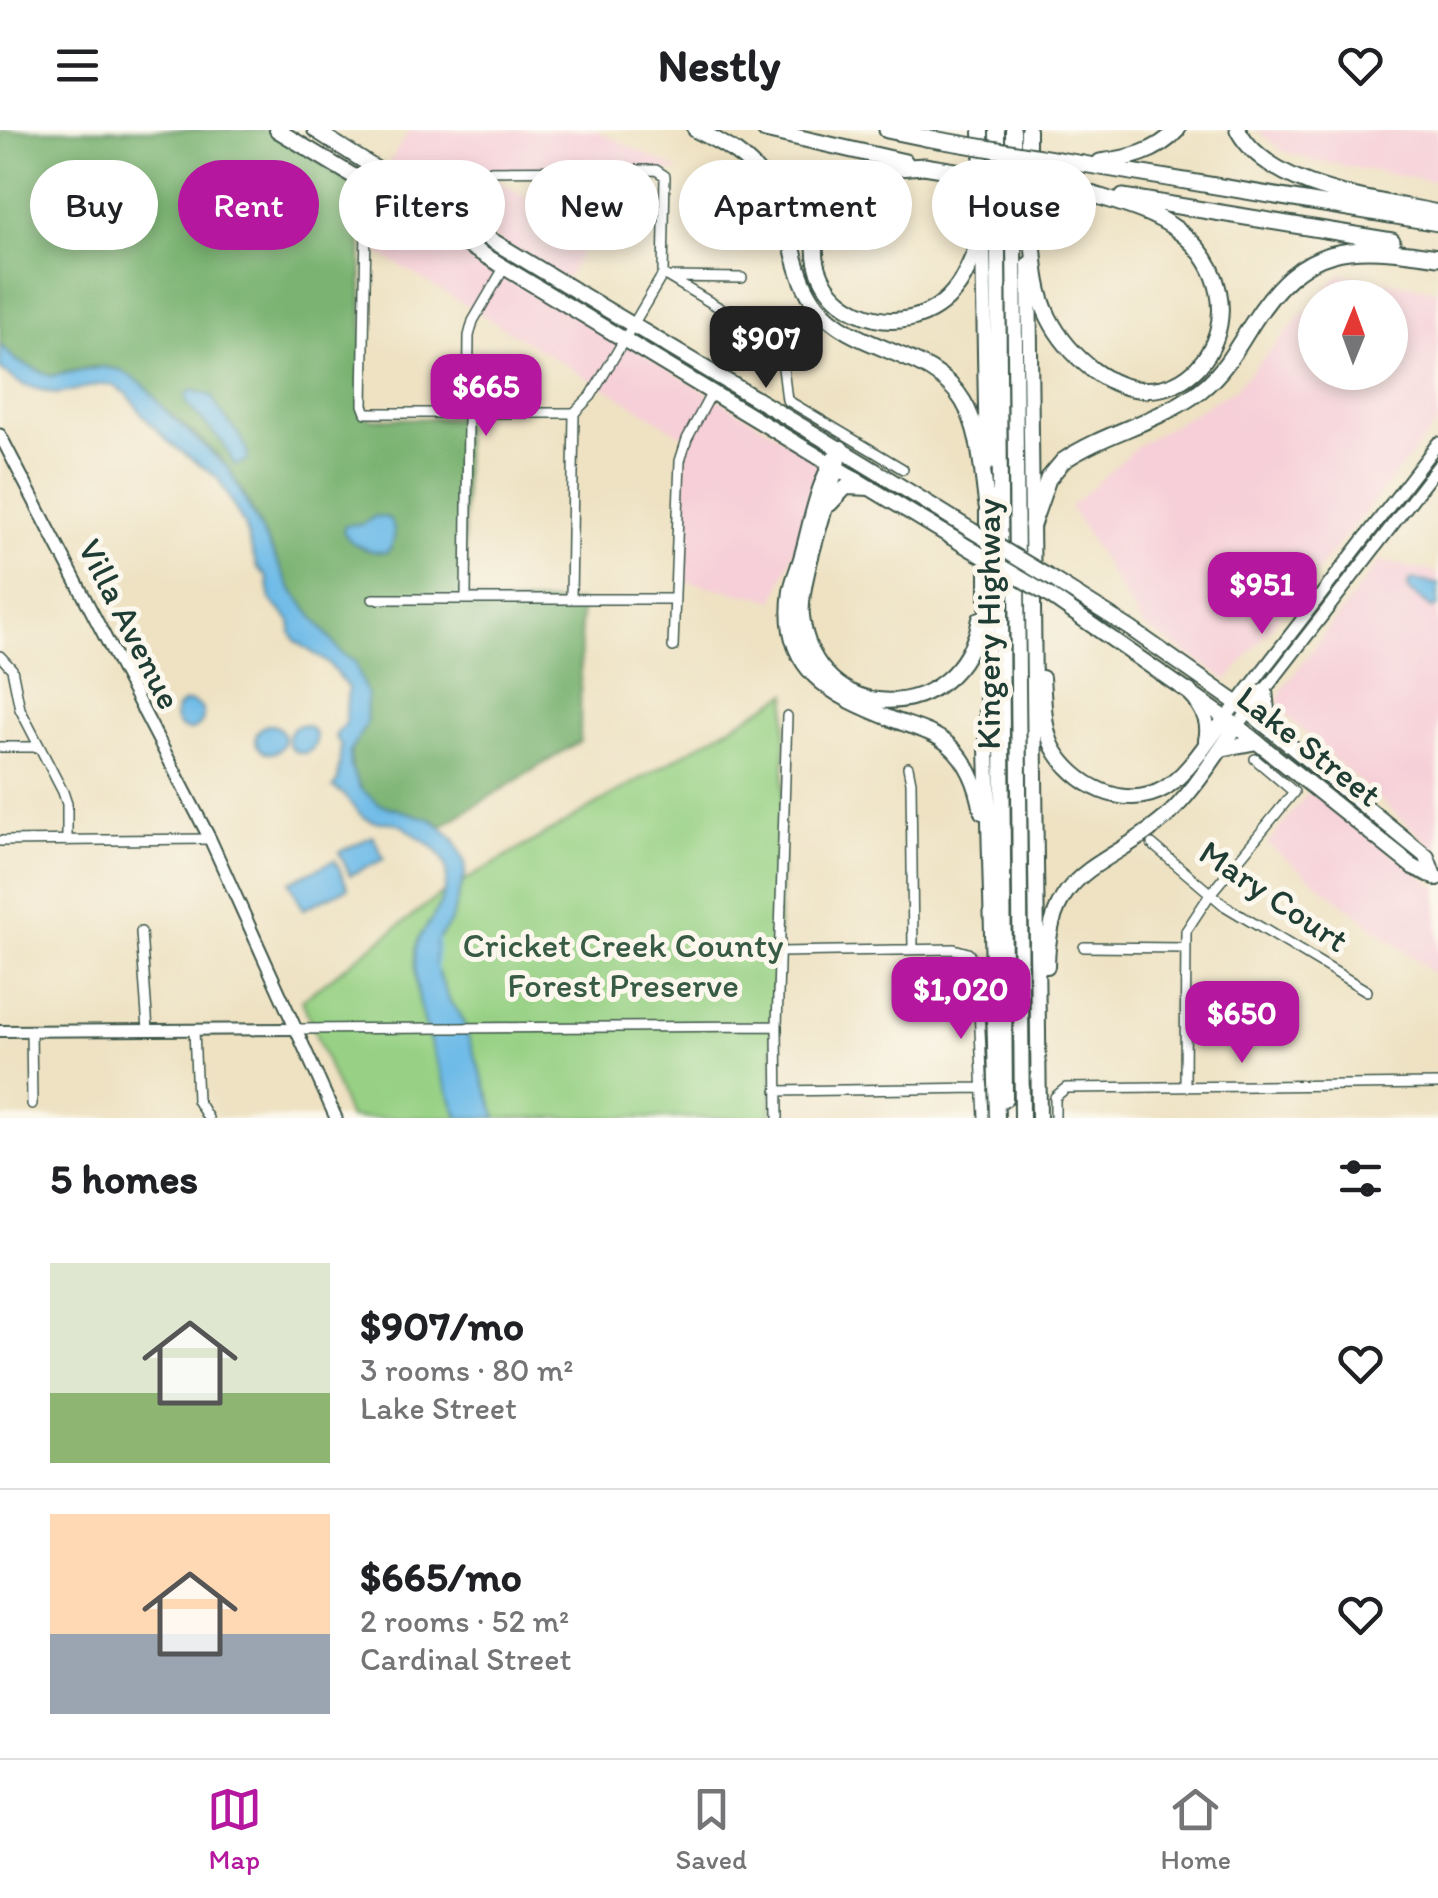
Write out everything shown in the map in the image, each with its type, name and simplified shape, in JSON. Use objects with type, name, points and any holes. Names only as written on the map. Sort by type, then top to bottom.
[{"type":"highway","points":[[696,130],[744,158],[770,187],[805,288],[824,314],[844,330],[932,371],[956,392],[972,422],[987,506]]},
{"type":"highway","points":[[765,130],[932,167]]},
{"type":"highway","points":[[887,130],[1059,160]]},
{"type":"highway","points":[[1096,162],[1142,154],[1160,146],[1178,130]]},
{"type":"highway","points":[[1238,130],[1264,161],[1289,177],[1438,212]]},
{"type":"highway","points":[[924,166],[862,175],[840,189],[818,225],[815,252],[821,276],[835,297],[856,312],[880,321],[905,320],[928,312],[959,285],[975,250]]},
{"type":"highway","points":[[1096,166],[1438,223]]},
{"type":"highway","points":[[1096,194],[1438,254]]},
{"type":"highway","points":[[1034,250],[1038,288],[1048,315],[1068,347],[1097,372],[1122,385],[1152,389],[1175,382],[1202,364],[1217,340],[1220,302],[1211,271],[1197,249],[1166,222],[1096,196]]},
{"type":"highway","points":[[1032,524],[1048,479],[1063,460],[1193,396],[1215,379],[1272,294],[1284,280],[1308,264],[1363,248],[1438,254]]},
{"type":"main road","name":"Lake Street","points":[[277,130],[339,167]]},
{"type":"main road","name":"Lake Street","points":[[315,130],[361,160]]},
{"type":"main road","points":[[981,130],[982,160]]},
{"type":"main road","points":[[997,130],[1006,1118]]},
{"type":"main road","name":"Kingery Highway","points":[[1014,130],[1022,1118]]},
{"type":"main road","points":[[1028,130],[1028,160]]},
{"type":"main road","name":"Lake Street","points":[[505,248],[841,448],[1132,629],[1242,707],[1427,857],[1436,877]]},
{"type":"main road","name":"Lake Street","points":[[475,250],[1050,596],[1231,722],[1413,867],[1436,877]]},
{"type":"main road","points":[[984,250],[985,574],[997,1118]]},
{"type":"main road","points":[[1029,250],[1039,1118]]},
{"type":"main road","name":"Villa Avenue","points":[[0,434],[210,839],[336,1118]]},
{"type":"main road","points":[[1039,1086],[1047,1030],[1049,940],[1065,894],[1094,863],[1152,828],[1173,810],[1212,747],[1438,444]]},
{"type":"main road","points":[[841,448],[792,590],[790,614],[798,654],[812,676],[839,697],[940,738],[968,768],[982,811],[992,978]]},
{"type":"main road","points":[[833,464],[827,508],[805,587],[802,613],[818,667],[838,684],[862,695],[890,700],[909,698],[937,687],[955,674],[976,637],[985,574]]},
{"type":"main road","points":[[1242,707],[1265,690],[1438,466]]},
{"type":"main road","points":[[827,508],[846,487],[871,488]]},
{"type":"main road","points":[[1033,608],[1048,733],[1054,749],[1093,788],[1122,797],[1155,792],[1212,747],[1257,742]]},
{"type":"main road","points":[[1265,690],[1267,711],[1282,740]]},
{"type":"main road","points":[[1189,691],[1208,725],[1212,747]]},
{"type":"street","points":[[505,171],[662,172],[666,187],[666,276],[591,396],[574,413],[570,599]]},
{"type":"street","points":[[366,250],[366,414],[574,413]]},
{"type":"street","points":[[466,596],[468,336],[473,320],[504,268]]},
{"type":"street","points":[[666,276],[742,278]]},
{"type":"street","points":[[666,276],[780,344],[787,400],[903,469]]},
{"type":"street","points":[[673,648],[680,461],[686,439],[712,392]]},
{"type":"street","points":[[373,599],[674,599]]},
{"type":"street","points":[[0,657],[12,669],[20,709],[67,804],[67,840]]},
{"type":"street","points":[[778,1118],[776,1026],[786,716]]},
{"type":"street","points":[[0,747],[38,747]]},
{"type":"street","points":[[1185,1086],[1186,931],[1211,893],[1294,792],[1255,760]]},
{"type":"street","points":[[908,766],[912,782],[913,950]]},
{"type":"street","points":[[0,841],[210,839]]},
{"type":"street","name":"Mary Court","points":[[1152,844],[1225,906],[1366,991]]},
{"type":"street","points":[[141,932],[148,1030]]},
{"type":"street","points":[[1084,948],[1184,948]]},
{"type":"street","points":[[780,952],[954,949],[968,953],[977,964],[984,1118]]},
{"type":"street","points":[[0,1030],[776,1026]]},
{"type":"street","points":[[32,1030],[32,1104]]},
{"type":"street","points":[[194,1030],[197,1100],[208,1118]]},
{"type":"street","points":[[1054,1118],[1056,1097],[1066,1088],[1438,1084]]},
{"type":"street","points":[[777,1091],[983,1088]]},
{"type":"shaded area","points":[[410,130],[595,130],[658,160],[525,160],[525,172],[505,172],[505,160],[391,160]]},
{"type":"shaded area","points":[[1257,130],[1438,130],[1438,182],[1310,160],[1281,150]]},
{"type":"shaded area","points":[[659,161],[679,170],[659,171]]},
{"type":"shaded area","points":[[505,185],[525,197],[525,250],[583,250],[565,281],[505,245]]},
{"type":"shaded area","points":[[374,250],[471,250],[621,341],[596,383]]},
{"type":"shaded area","points":[[1340,274],[1377,280],[1334,280]]},
{"type":"shaded area","points":[[1408,285],[1438,290],[1438,423],[1228,680],[1142,625],[1070,507],[1140,444],[1235,389],[1298,320],[1298,390],[1408,390]]},
{"type":"shaded area","points":[[624,343],[827,464],[775,600],[684,581],[685,437],[601,385]]},
{"type":"shaded area","points":[[1379,561],[1438,573],[1438,852],[1278,705],[1281,691]]},
{"type":"shaded area","points":[[1310,790],[1438,888],[1438,977],[1267,844]]},
{"type":"green space","points":[[0,130],[270,130],[317,160],[178,160],[178,250],[319,250],[319,162],[339,174],[339,250],[361,250],[364,415],[371,419],[464,418],[464,594],[492,603],[581,602],[580,741],[442,826],[367,797],[353,775],[350,752],[366,724],[355,662],[342,654],[292,590],[242,491],[220,457],[120,370],[92,367],[50,376],[17,361],[0,345]]},
{"type":"green space","name":"Cricket Creek County Forest Preserve","points":[[787,694],[771,1118],[349,1118],[302,1000],[437,897]]},
{"type":"water","points":[[0,345],[17,361],[50,376],[103,367],[120,370],[144,385],[165,410],[229,469],[292,590],[342,654],[355,662],[367,695],[366,724],[350,752],[350,765],[360,788],[379,804],[433,820],[454,839],[465,863],[450,923],[436,942],[435,966],[450,1002],[460,1014],[497,1118],[459,1118],[436,1060],[418,996],[416,949],[442,899],[447,878],[444,861],[431,846],[402,826],[366,818],[333,788],[338,780],[341,745],[335,736],[345,723],[348,688],[329,664],[296,641],[291,621],[271,601],[267,577],[257,567],[244,525],[218,478],[170,443],[127,394],[102,384],[57,394],[23,385],[0,369]]},
{"type":"water","points":[[192,390],[212,396],[245,445],[247,461],[235,465],[223,443],[188,405],[185,395]]},
{"type":"water","points":[[376,516],[388,518],[393,526],[394,540],[387,552],[362,548],[343,531],[345,525],[363,524]]},
{"type":"water","points":[[1412,580],[1438,584],[1438,606],[1433,609],[1409,590]]},
{"type":"water","points":[[189,702],[199,706],[203,716],[199,726],[189,730],[179,726],[175,716],[179,706]]},
{"type":"water","points":[[270,725],[280,729],[284,739],[280,749],[270,753],[260,749],[256,739],[260,729]]},
{"type":"water","points":[[302,725],[312,729],[316,739],[312,749],[302,753],[292,749],[288,739],[292,729]]},
{"type":"water","points":[[373,836],[384,859],[350,875],[339,852]]},
{"type":"water","points":[[335,860],[348,888],[303,909],[290,882]]},
{"type":"waterway","points":[[436,971],[438,939]]}]
